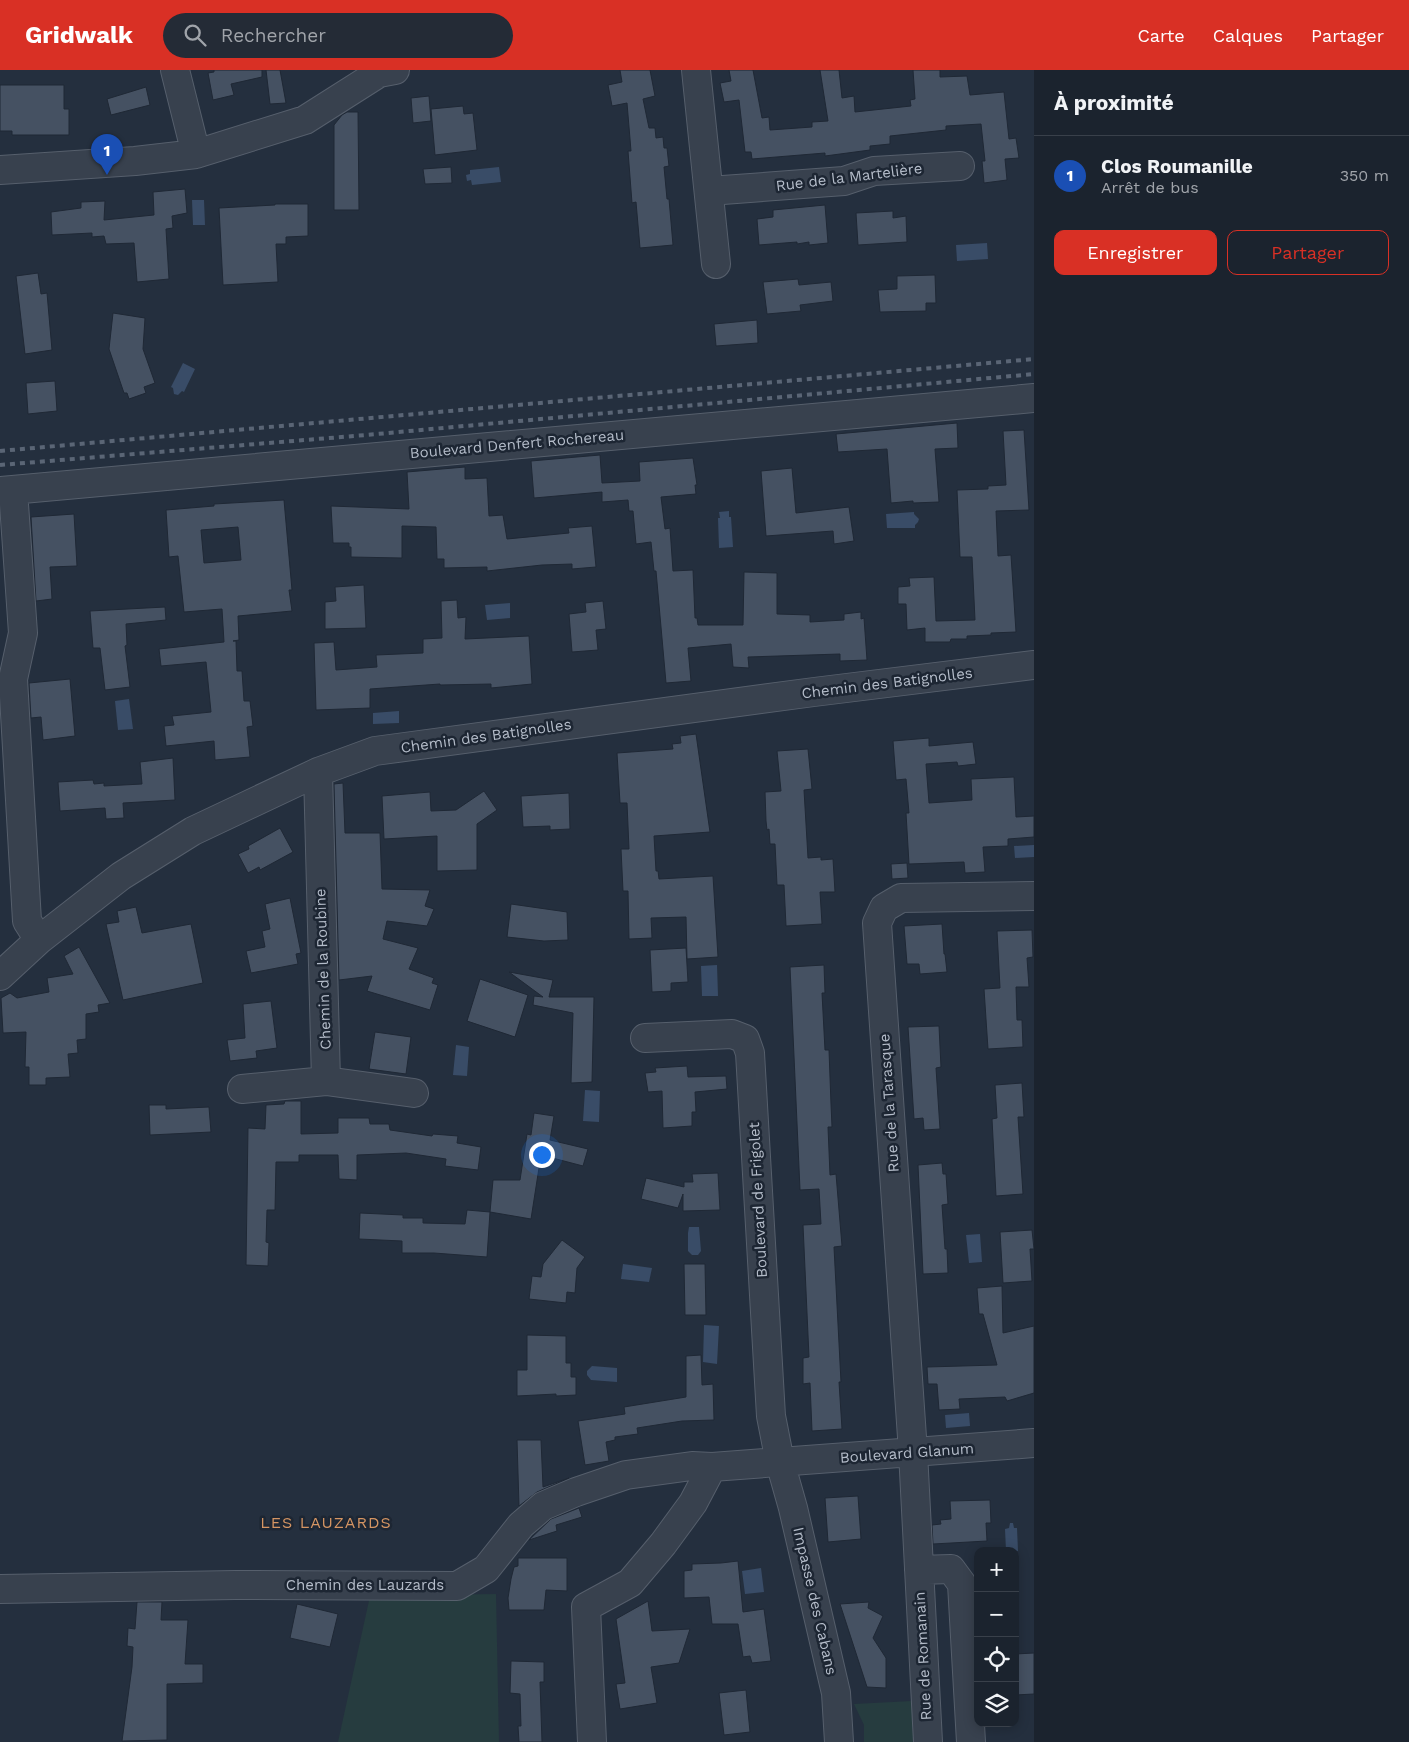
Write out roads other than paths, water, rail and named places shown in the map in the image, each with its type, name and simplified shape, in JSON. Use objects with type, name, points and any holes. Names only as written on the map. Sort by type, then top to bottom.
[{"type":"street","points":[[175,70],[196,154]]},
{"type":"street","points":[[0,170],[136,162],[196,154],[305,120],[378,73],[395,70]]},
{"type":"street","points":[[696,70],[716,264]]},
{"type":"street","name":"Rue de la Martelière","points":[[708,191],[844,181],[874,172],[960,166]]},
{"type":"street","name":"Boulevard Denfert Rochereau","points":[[6,490],[1034,398]]},
{"type":"street","points":[[6,490],[23,633],[13,679],[27,921],[38,940]]},
{"type":"street","name":"Chemin des Batignolles","points":[[0,976],[38,940],[121,876],[193,831],[318,772],[375,751],[1034,665]]},
{"type":"street","name":"Chemin de la Roubine","points":[[318,772],[326,1081]]},
{"type":"street","name":"Rue de la Tarasque","points":[[913,1452],[877,923],[884,908],[901,898],[1034,896]]},
{"type":"street","name":"Boulevard de Frigolet","points":[[645,1038],[732,1034],[745,1039],[750,1053],[771,1416],[780,1462]]},
{"type":"street","points":[[242,1089],[326,1081],[414,1093]]},
{"type":"street","name":"Boulevard Glanum","points":[[780,1462],[1034,1443]]},
{"type":"street","name":"Rue de Romanain","points":[[913,1452],[928,1742]]},
{"type":"street","name":"Chemin des Lauzards","points":[[0,1589],[235,1585],[457,1586],[486,1569],[522,1525],[543,1506],[576,1492],[626,1475],[692,1466],[712,1467],[780,1462]]},
{"type":"street","name":"Impasse des Cabans","points":[[780,1462],[793,1508],[836,1693],[839,1742]]},
{"type":"street","points":[[592,1742],[586,1607],[630,1583],[663,1544],[693,1503],[712,1467]]},
{"type":"street","name":"Rue de Romanain","points":[[919,1570],[951,1569],[962,1584],[970,1742]]},
{"type":"water","points":[[499,167],[501,182],[472,185],[471,180],[467,181],[466,175],[470,174],[470,170]]},
{"type":"water","points":[[192,200],[204,200],[205,225],[193,225]]},
{"type":"water","points":[[987,243],[988,259],[957,261],[956,245]]},
{"type":"water","points":[[183,363],[195,369],[184,392],[182,391],[178,395],[174,394],[171,387]]},
{"type":"water","points":[[729,511],[733,547],[719,548],[719,512]]},
{"type":"water","points":[[914,512],[919,519],[915,528],[887,528],[886,514]]},
{"type":"water","points":[[510,603],[510,618],[487,620],[485,605]]},
{"type":"water","points":[[129,699],[133,729],[118,730],[115,701]]},
{"type":"water","points":[[399,711],[399,723],[373,724],[373,713]]},
{"type":"water","points":[[1034,845],[1034,857],[1015,858],[1014,846]]},
{"type":"water","points":[[717,965],[718,996],[702,996],[701,966]]},
{"type":"water","points":[[456,1045],[469,1047],[467,1076],[453,1075]]},
{"type":"water","points":[[585,1090],[600,1091],[599,1122],[583,1121]]},
{"type":"water","points":[[689,1227],[699,1227],[701,1251],[698,1255],[692,1255],[688,1251]]},
{"type":"water","points":[[980,1234],[982,1262],[969,1263],[966,1235]]},
{"type":"water","points":[[623,1264],[652,1268],[649,1282],[621,1279]]},
{"type":"water","points":[[704,1325],[719,1326],[717,1364],[703,1362]]},
{"type":"water","points":[[592,1366],[617,1368],[617,1382],[591,1380],[587,1375],[587,1371]]},
{"type":"water","points":[[969,1413],[970,1426],[946,1428],[945,1415]]},
{"type":"water","points":[[1010,1523],[1013,1523],[1014,1528],[1017,1528],[1018,1547],[1006,1547],[1005,1529],[1009,1528]]},
{"type":"water","points":[[761,1568],[764,1592],[745,1594],[742,1571]]},
{"type":"railway","points":[[0,451],[1034,359]]},
{"type":"railway","points":[[0,465],[366,435],[1034,374]]},
{"type":"place","name":"Clos Roumanille","points":[[107,175]]},
{"type":"district","name":"LES LAUZARDS","points":[[326,1522]]}]
